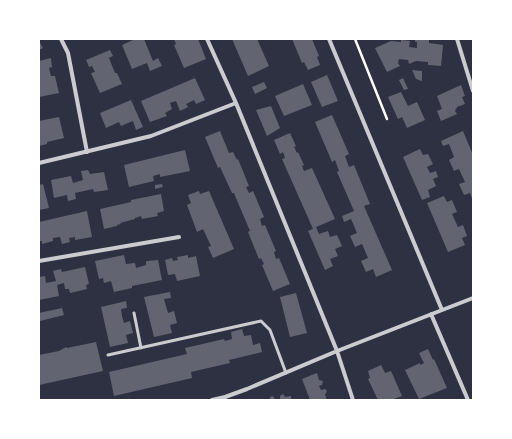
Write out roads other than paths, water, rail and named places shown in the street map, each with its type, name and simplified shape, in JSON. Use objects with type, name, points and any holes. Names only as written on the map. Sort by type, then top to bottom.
[{"type":"street","points":[[60,39],[68,53],[87,152]]},
{"type":"street","points":[[207,39],[236,103],[337,351],[353,400]]},
{"type":"street","points":[[329,39],[442,310]]},
{"type":"street","points":[[458,39],[473,90]]},
{"type":"street","points":[[39,164],[151,136],[236,103]]},
{"type":"street","points":[[39,261],[179,237]]},
{"type":"street","points":[[212,400],[247,389],[337,351],[473,298]]},
{"type":"street","points":[[431,314],[468,400]]},
{"type":"lane","points":[[134,313],[141,348]]},
{"type":"lane","points":[[108,355],[262,321],[270,330],[286,373]]}]
